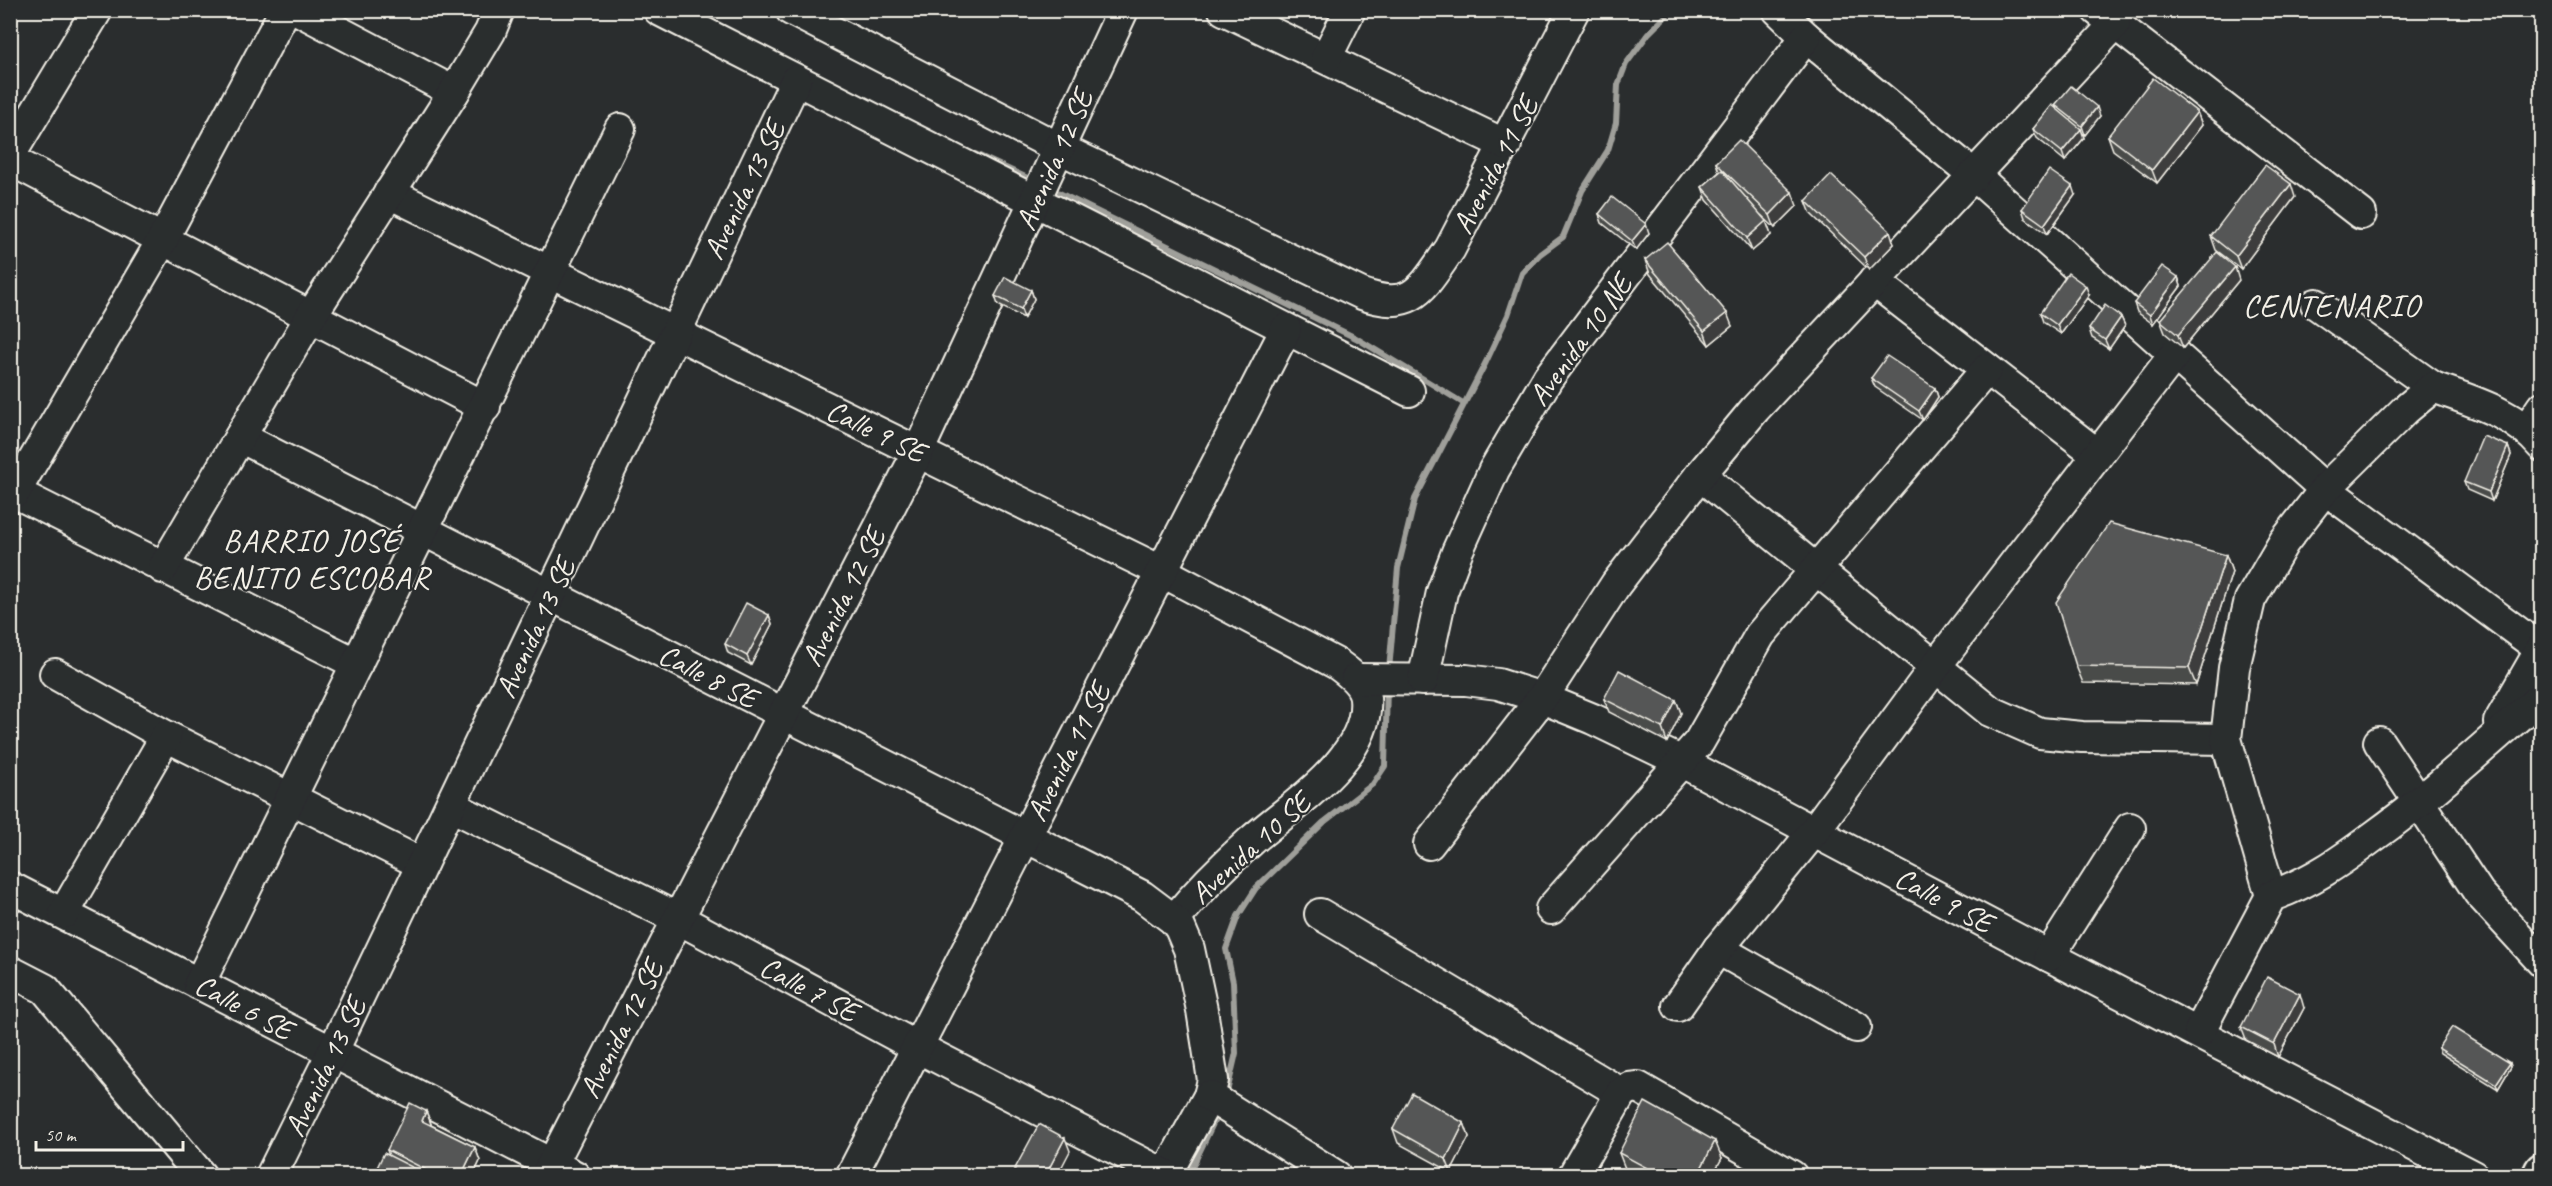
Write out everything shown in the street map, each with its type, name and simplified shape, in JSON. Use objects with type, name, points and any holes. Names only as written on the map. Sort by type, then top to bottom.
[{"type":"highway","points":[[2539,1176],[2541,1170]]},
{"type":"street","points":[[10,155],[97,10]]},
{"type":"street","points":[[285,10],[163,239],[13,491],[357,664]]},
{"type":"street","points":[[298,10],[454,92]]},
{"type":"street","points":[[163,568],[311,316],[454,92],[490,32],[499,10]]},
{"type":"street","points":[[659,10],[796,80],[1046,179]]},
{"type":"street","points":[[791,10],[829,18],[1046,179],[1286,329],[1409,391]]},
{"type":"street","name":"Avenida 12 SE","points":[[557,1172],[677,918],[918,452],[1123,10]]},
{"type":"street","points":[[1224,10],[1506,145]]},
{"type":"street","points":[[1326,58],[1350,10]]},
{"type":"street","name":"Avenida 11 SE","points":[[1046,179],[1380,301],[1409,298],[1425,284],[1450,249],[1506,145],[1574,10]]},
{"type":"street","points":[[1778,10],[1806,37],[1974,175],[2325,489],[2541,650],[2487,743]]},
{"type":"street","points":[[1429,844],[1542,698],[1616,584],[1700,475],[1755,409],[1974,175],[2106,17],[2361,214]]},
{"type":"street","name":"Avenida 10 NE","points":[[1387,679],[1442,592],[1457,552],[1494,470],[1548,378],[1806,37]]},
{"type":"street","name":"Avenida 13 SE","points":[[271,1176],[451,806],[796,80]]},
{"type":"street","points":[[199,984],[620,129]]},
{"type":"street","points":[[10,160],[484,407]]},
{"type":"street","name":"Calle 9 SE","points":[[389,193],[1161,571],[1337,664],[1387,679],[1466,680],[1498,684],[1542,698],[1680,761],[2473,1176]]},
{"type":"street","points":[[1874,281],[2097,454]]},
{"type":"street","points":[[2316,304],[2433,387],[2537,428]]},
{"type":"street","name":"Avenida 11 SE","points":[[851,1176],[1286,329]]},
{"type":"street","points":[[1678,1006],[1718,949],[1814,831],[1935,668],[2175,354]]},
{"type":"street","points":[[1551,909],[1699,742],[1760,635],[1987,369]]},
{"type":"street","points":[[2199,1032],[2271,896],[2226,739],[2234,668],[2250,600],[2284,542],[2325,489],[2405,410],[2433,387]]},
{"type":"street","name":"Calle 8 SE","points":[[240,437],[1143,896],[1174,920]]},
{"type":"street","points":[[1700,475],[1990,711],[2040,733],[2082,737],[2226,739]]},
{"type":"street","points":[[55,674],[166,736],[423,864]]},
{"type":"street","name":"Avenida 10 SE","points":[[1222,1104],[1213,1080],[1189,949],[1174,920],[1203,885],[1253,839],[1302,801],[1342,761],[1356,738],[1364,716],[1366,697],[1387,679]]},
{"type":"street","points":[[2271,896],[2293,889],[2324,873],[2418,804],[2541,696]]},
{"type":"street","points":[[64,913],[166,736]]},
{"type":"street","points":[[2379,742],[2479,893],[2541,962]]},
{"type":"street","name":"Calle 7 SE","points":[[451,806],[677,918],[917,1047],[1166,1175]]},
{"type":"street","points":[[2049,956],[2130,828]]},
{"type":"street","name":"Calle 6 SE","points":[[10,887],[64,913],[557,1172]]},
{"type":"street","points":[[1320,914],[1621,1093]]},
{"type":"street","points":[[1718,949],[1856,1027]]},
{"type":"street","points":[[10,971],[45,989],[201,1176]]},
{"type":"street","points":[[1573,1176],[1621,1093],[1629,1088],[1638,1087],[1792,1176]]},
{"type":"street","points":[[1166,1175],[1222,1104],[1336,1176]]},
{"type":"building","points":[[2153,78],[2197,112],[2152,170],[2108,136]]},
{"type":"building","points":[[2071,86],[2097,107],[2082,126],[2055,105]]},
{"type":"building","points":[[2052,105],[2081,129],[2062,152],[2033,129]]},
{"type":"building","points":[[1739,140],[1792,192],[1770,215],[1716,163]]},
{"type":"building","points":[[2265,165],[2291,184],[2236,256],[2211,236]]},
{"type":"building","points":[[1722,170],[1766,221],[1747,238],[1702,187]]},
{"type":"building","points":[[2049,170],[2072,186],[2044,225],[2022,209]]},
{"type":"building","points":[[1831,175],[1890,231],[1864,257],[1806,201]]},
{"type":"building","points":[[1612,197],[1646,224],[1632,241],[1599,214]]},
{"type":"building","points":[[1667,242],[1727,313],[1704,331],[1645,260]]},
{"type":"building","points":[[2217,252],[2235,267],[2178,335],[2160,320]]},
{"type":"building","points":[[2162,266],[2178,277],[2150,315],[2134,303]]},
{"type":"building","points":[[2068,273],[2086,286],[2057,325],[2040,313]]},
{"type":"building","points":[[1005,277],[1031,290],[1021,309],[995,296]]},
{"type":"building","points":[[2105,305],[2121,317],[2105,340],[2089,329]]},
{"type":"building","points":[[1887,356],[1935,388],[1919,411],[1871,378]]},
{"type":"building","points":[[2483,436],[2508,446],[2489,492],[2464,482]]},
{"type":"building","points":[[2109,523],[2226,555],[2189,668],[2076,666],[2056,602]]},
{"type":"building","points":[[746,603],[769,615],[747,656],[725,644]]},
{"type":"building","points":[[1619,670],[1676,700],[1662,728],[1604,699]]},
{"type":"building","points":[[2267,977],[2300,994],[2274,1044],[2241,1027]]},
{"type":"building","points":[[2452,1027],[2510,1063],[2496,1084],[2438,1048]]},
{"type":"building","points":[[1412,1093],[1464,1123],[1446,1159],[1393,1129]]},
{"type":"building","points":[[1645,1102],[1715,1141],[1697,1176],[1649,1176],[1651,1170],[1619,1153]]},
{"type":"building","points":[[410,1103],[426,1111],[422,1121],[475,1147],[461,1176],[438,1176],[387,1150]]},
{"type":"building","points":[[1039,1124],[1065,1138],[1045,1176],[1011,1176]]},
{"type":"building","points":[[384,1153],[420,1171],[418,1176],[373,1176]]},
{"type":"building","points":[[2142,1166],[2161,1176],[2138,1176]]},
{"type":"waterway","points":[[1389,670],[1398,568],[1415,499],[1486,362],[1508,315],[1522,273],[1540,254],[1563,237],[1582,191],[1608,150],[1616,123],[1618,85],[1626,64],[1648,34],[1672,10]]},
{"type":"waterway","points":[[975,154],[1034,181]]},
{"type":"waterway","points":[[1049,188],[1356,338],[1463,403]]},
{"type":"waterway","points":[[1226,1096],[1236,1053],[1233,982],[1226,949],[1238,916],[1256,888],[1324,822],[1373,784],[1385,766],[1387,686]]},
{"type":"waterway","points":[[1188,1176],[1219,1111]]},
{"type":"district","name":"CENTENARIO","points":[[2332,305]]},
{"type":"district","name":"BARRIO JOSÉ BENITO ESCOBAR","points":[[312,558]]}]
